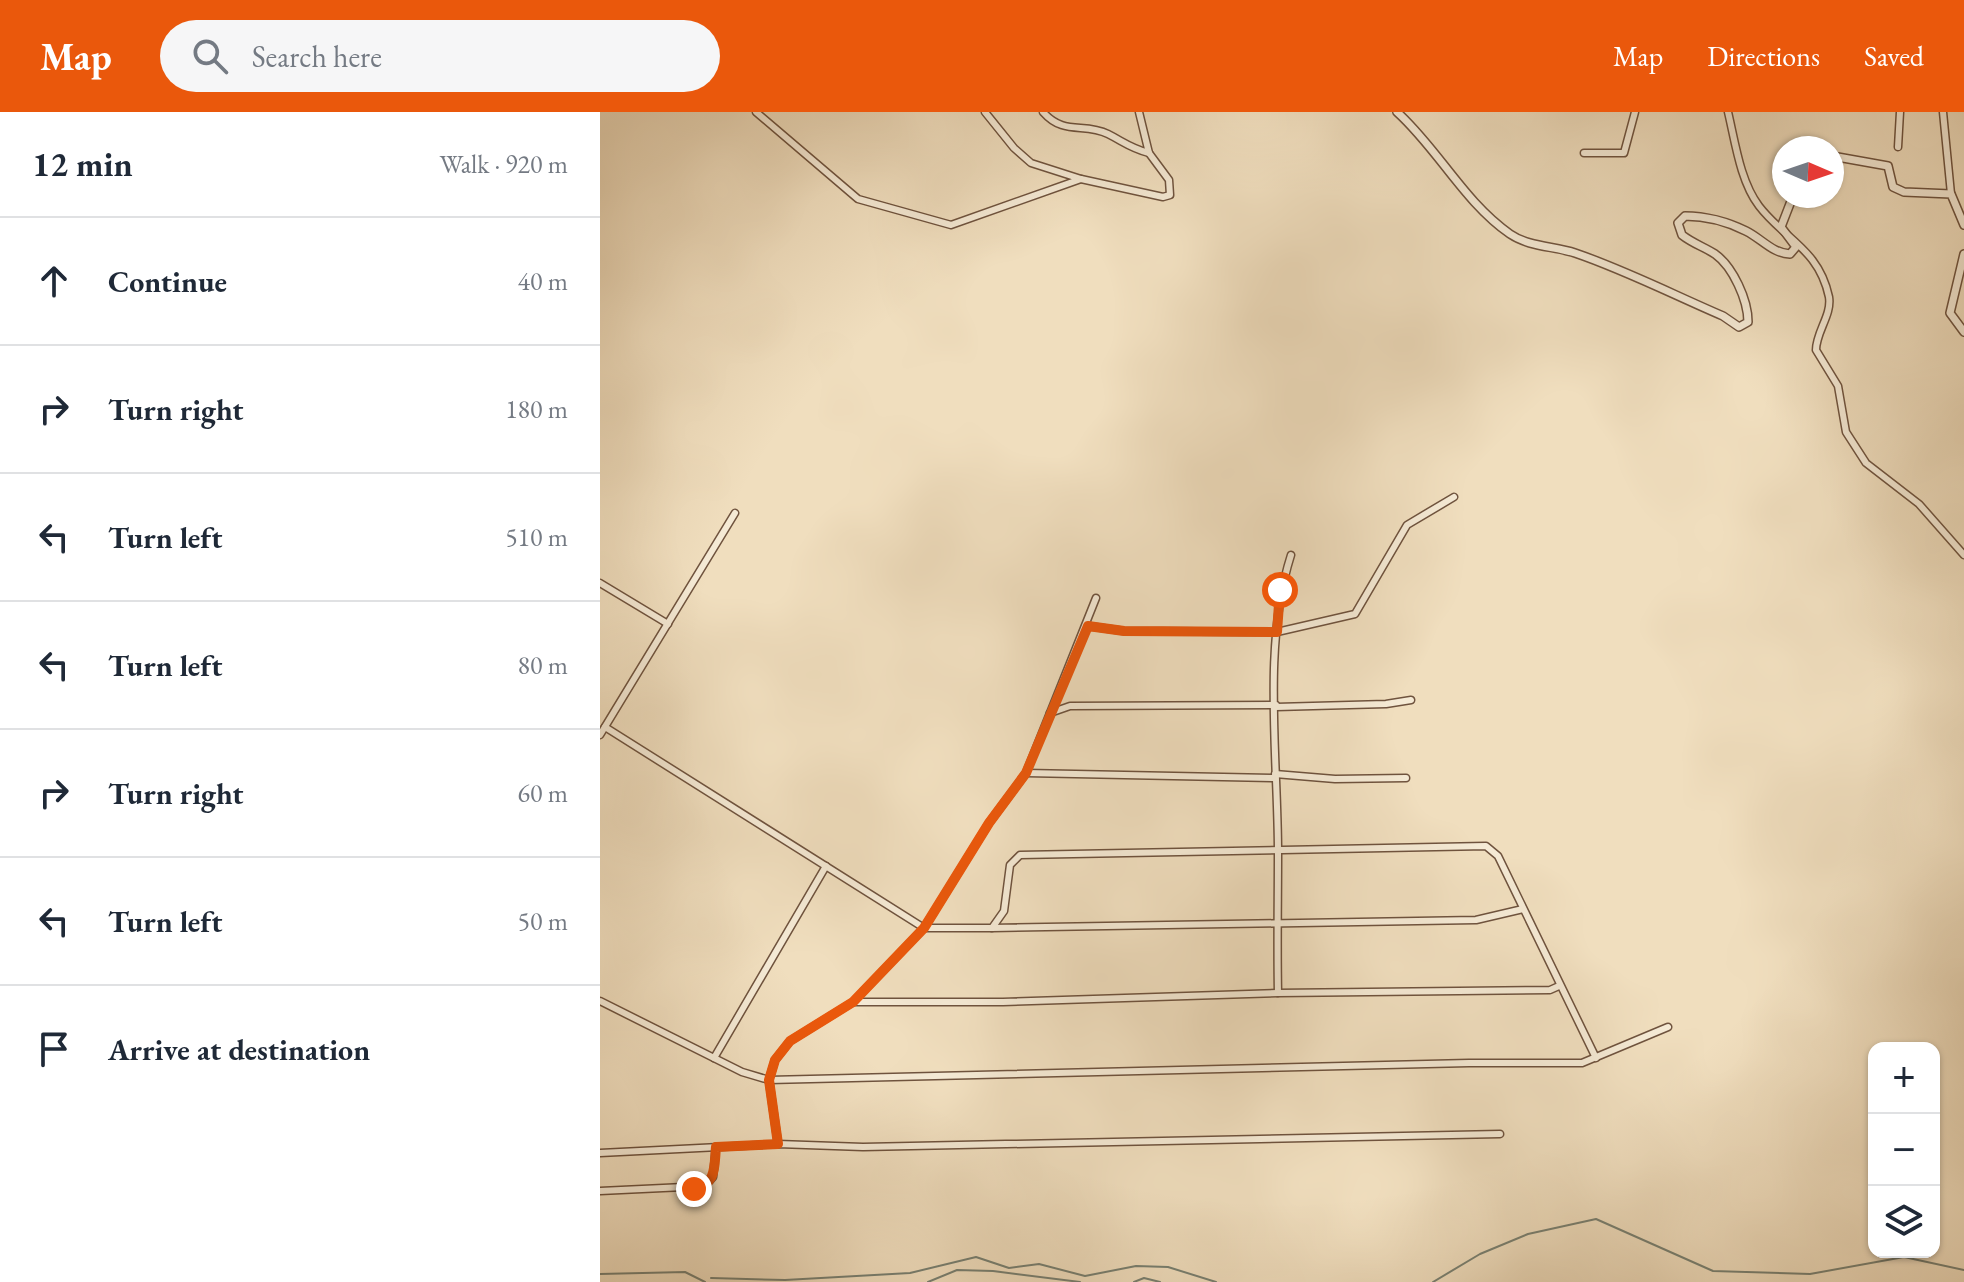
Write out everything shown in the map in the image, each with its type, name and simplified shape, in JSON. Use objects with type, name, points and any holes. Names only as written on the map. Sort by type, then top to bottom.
[{"type":"street","points":[[756,112],[858,199],[951,225],[1081,179]]},
{"type":"street","points":[[985,112],[1014,148],[1031,163],[1081,179],[1163,197],[1170,195],[1169,180],[1149,153],[1139,112]]},
{"type":"street","points":[[1043,112],[1057,126],[1107,133],[1123,146],[1149,153]]},
{"type":"street","points":[[1398,112],[1423,136],[1450,175],[1509,233],[1527,242],[1559,248],[1591,259],[1723,316],[1739,327],[1748,322],[1748,314],[1735,279],[1717,255],[1682,235],[1678,223],[1680,218],[1695,216],[1724,223],[1744,230],[1773,251],[1790,254],[1796,247],[1781,227]]},
{"type":"street","points":[[1584,153],[1624,153],[1635,112]]},
{"type":"street","points":[[1728,112],[1743,170],[1756,203],[1804,246],[1828,295],[1830,306],[1816,350],[1838,386],[1846,432],[1866,463],[1919,504],[1964,555]]},
{"type":"street","points":[[1898,147],[1900,112]]},
{"type":"street","points":[[1943,112],[1951,194],[1964,225]]},
{"type":"street","points":[[1844,158],[1885,164],[1893,187],[1904,192],[1951,194]]},
{"type":"street","points":[[1781,227],[1788,208]]},
{"type":"street","points":[[1964,254],[1950,313],[1964,332]]},
{"type":"street","points":[[1088,626],[1124,631],[1277,632],[1355,614],[1407,525],[1454,497]]},
{"type":"street","points":[[600,735],[735,513]]},
{"type":"street","points":[[1278,993],[1277,632],[1280,590],[1291,555]]},
{"type":"street","points":[[600,583],[668,624]]},
{"type":"street","points":[[778,1144],[769,1080],[775,1060],[790,1041],[853,1002],[924,928],[989,823],[1026,773],[1088,626],[1096,598]]},
{"type":"street","points":[[1050,713],[1070,706],[1276,706],[1386,704],[1411,700]]},
{"type":"street","points":[[605,727],[924,928],[1476,920],[1523,909]]},
{"type":"street","points":[[1026,773],[1406,778]]},
{"type":"street","points":[[992,928],[1004,911],[1010,865],[1020,855],[1486,846],[1498,856],[1596,1058]]},
{"type":"street","points":[[714,1058],[826,866]]},
{"type":"street","points":[[853,1002],[1003,1002],[1278,993],[1550,990],[1559,986]]},
{"type":"street","points":[[600,1001],[756,1078],[769,1080],[1469,1063],[1572,1065],[1668,1027]]},
{"type":"street","points":[[600,1153],[778,1144],[879,1146],[1500,1134]]},
{"type":"street","points":[[600,1191],[705,1186],[713,1177],[716,1147]]},
{"type":"waterway","points":[[1433,1282],[1480,1254],[1528,1234],[1596,1219],[1713,1271],[1810,1274],[1904,1257],[1964,1270]]},
{"type":"waterway","points":[[711,1278],[785,1280],[910,1273],[976,1257],[1009,1268],[1039,1264],[1085,1276],[1136,1266],[1168,1267],[1216,1282]]},
{"type":"waterway","points":[[928,1282],[957,1270],[993,1271],[1080,1282]]},
{"type":"waterway","points":[[600,1274],[685,1272],[705,1282]]},
{"type":"waterway","points":[[1134,1282],[1144,1278],[1160,1282]]},
{"type":"route","points":[[694,1189],[705,1186],[713,1177],[716,1147],[778,1144],[769,1080],[775,1060],[790,1041],[853,1002],[924,928],[989,823],[1026,773],[1088,626],[1124,631],[1277,632],[1280,590]]}]
